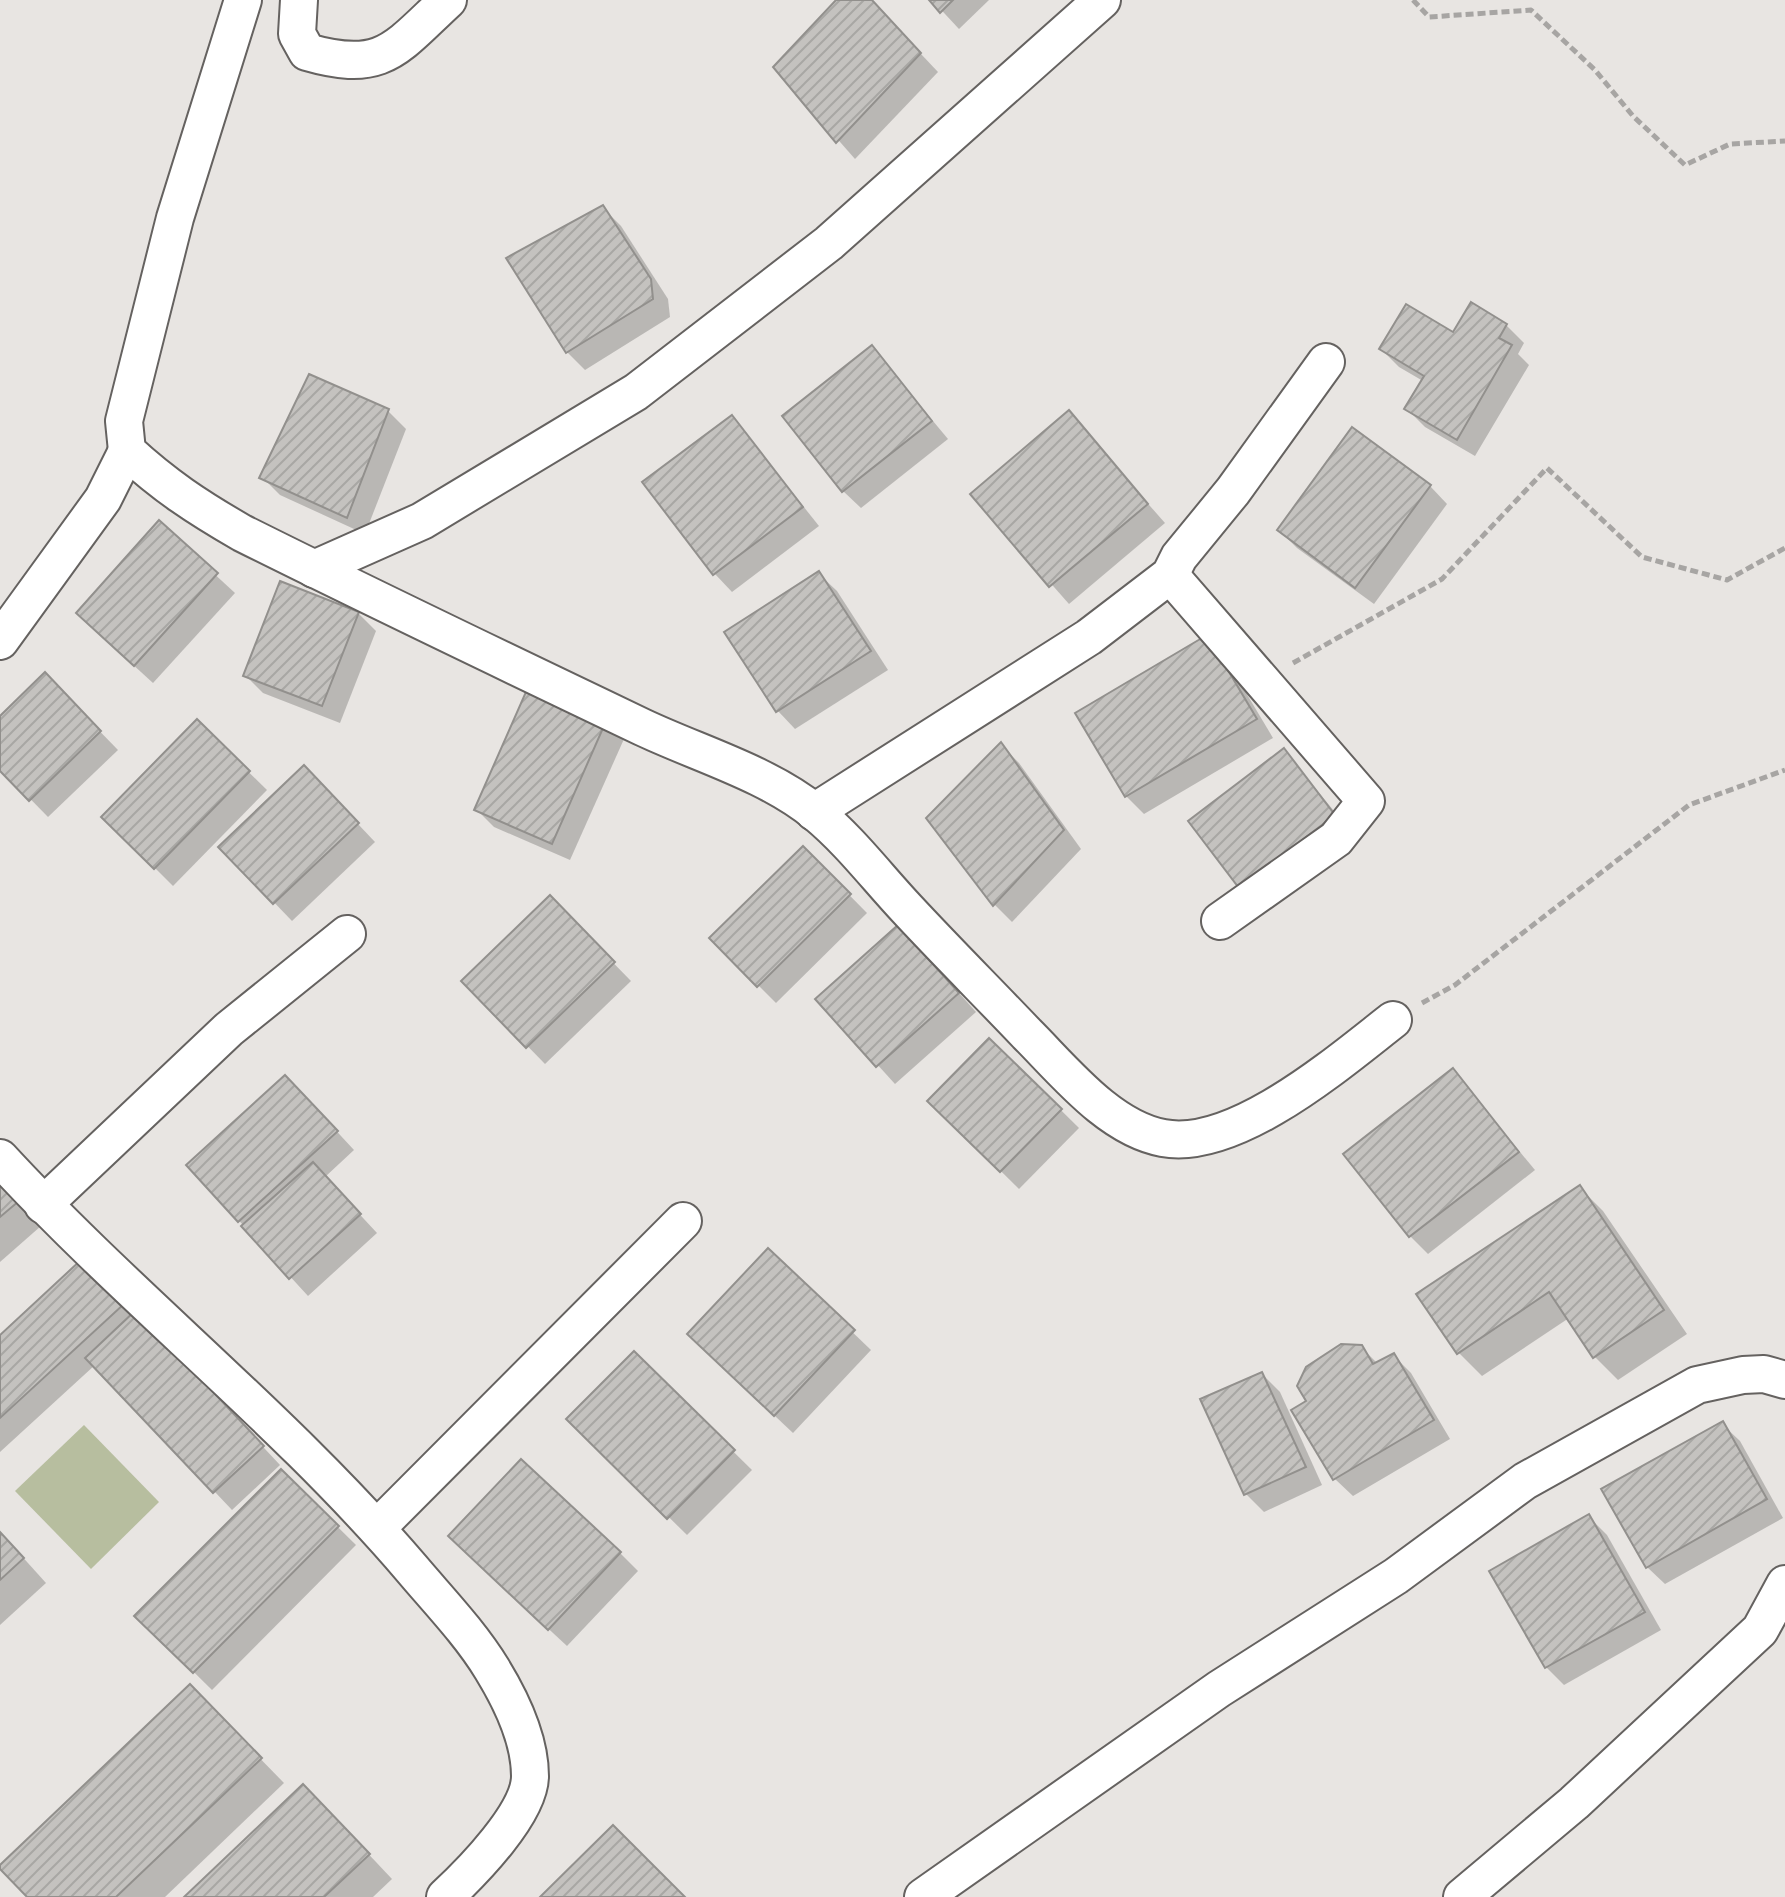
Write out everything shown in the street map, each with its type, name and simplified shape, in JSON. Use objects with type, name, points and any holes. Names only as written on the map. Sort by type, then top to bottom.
[{"type":"street","points":[[0,641],[103,499],[127,451],[124,421],[144,337],[213,88],[243,0]]},
{"type":"street","points":[[299,0],[297,34],[307,52],[341,62],[385,57],[448,0]]},
{"type":"street","points":[[314,569],[422,521],[636,392],[829,243],[1102,0]]},
{"type":"street","points":[[814,812],[1089,637],[1170,575],[1179,557],[1233,491],[1326,362]]},
{"type":"street","points":[[127,451],[174,493],[314,569],[684,747],[762,780],[814,812],[861,856],[905,907],[1063,1071],[1116,1117],[1162,1138],[1185,1140],[1214,1133],[1272,1108],[1393,1020]]},
{"type":"street","points":[[1170,575],[1366,801],[1336,839],[1220,921]]},
{"type":"street","points":[[43,1205],[229,1029],[347,934]]},
{"type":"street","points":[[0,1158],[43,1205],[247,1398],[377,1528],[492,1668],[526,1737],[530,1776],[527,1796],[516,1816],[445,1897]]},
{"type":"street","points":[[377,1528],[683,1221]]},
{"type":"street","points":[[923,1897],[1219,1689],[1396,1576],[1525,1481],[1697,1385],[1743,1375],[1764,1374],[1785,1380]]},
{"type":"street","points":[[1462,1897],[1574,1803],[1760,1630],[1785,1584]]},
{"type":"path","points":[[1413,0],[1429,17],[1531,10],[1595,70],[1633,116],[1685,165],[1730,144],[1785,141]]},
{"type":"path","points":[[1264,680],[1442,579],[1547,468],[1642,557],[1727,580],[1785,548]]},
{"type":"path","points":[[1393,1020],[1455,985],[1689,805],[1785,770]]},
{"type":"green space","points":[[84,1425],[159,1502],[91,1569],[15,1491]]},
{"type":"building","points":[[836,0],[872,0],[921,53],[836,143],[773,67]]},
{"type":"building","points":[[929,0],[953,0],[940,13]]},
{"type":"building","points":[[603,205],[651,279],[653,299],[566,353],[506,258]]},
{"type":"building","points":[[1471,302],[1507,324],[1499,338],[1512,345],[1457,440],[1404,409],[1424,376],[1379,349],[1406,304],[1453,332]]},
{"type":"building","points":[[872,345],[932,421],[842,492],[782,416]]},
{"type":"building","points":[[309,374],[389,409],[347,518],[259,478]]},
{"type":"building","points":[[1069,410],[1148,504],[1049,587],[970,494]]},
{"type":"building","points":[[732,415],[803,507],[713,575],[642,482]]},
{"type":"building","points":[[1352,427],[1431,485],[1355,588],[1277,530]]},
{"type":"building","points":[[159,520],[218,573],[134,666],[76,613]]},
{"type":"building","points":[[819,571],[871,651],[776,712],[724,632]]},
{"type":"building","points":[[280,581],[359,612],[322,706],[243,676]]},
{"type":"building","points":[[1207,635],[1257,719],[1125,797],[1075,713]]},
{"type":"building","points":[[45,672],[101,731],[29,801],[0,771],[0,716]]},
{"type":"building","points":[[529,685],[607,719],[552,844],[474,810]]},
{"type":"building","points":[[197,719],[250,771],[154,869],[101,817]]},
{"type":"building","points":[[1001,742],[1064,830],[993,906],[926,818]]},
{"type":"building","points":[[1284,748],[1335,815],[1239,888],[1188,821]]},
{"type":"building","points":[[304,765],[359,823],[273,904],[218,847]]},
{"type":"building","points":[[803,846],[851,894],[757,987],[709,938]]},
{"type":"building","points":[[550,895],[615,962],[526,1048],[461,981]]},
{"type":"building","points":[[898,925],[959,993],[876,1067],[815,999]]},
{"type":"building","points":[[989,1038],[1062,1109],[1000,1172],[927,1101]]},
{"type":"building","points":[[1453,1068],[1519,1152],[1409,1237],[1343,1154]]},
{"type":"building","points":[[285,1075],[338,1131],[238,1222],[186,1165]]},
{"type":"building","points":[[313,1162],[361,1214],[289,1279],[241,1226]]},
{"type":"building","points":[[0,1180],[19,1201],[0,1217]]},
{"type":"building","points":[[1580,1185],[1664,1310],[1593,1358],[1549,1292],[1457,1354],[1416,1294]]},
{"type":"building","points":[[768,1248],[855,1330],[774,1416],[687,1334]]},
{"type":"building","points":[[82,1259],[124,1304],[0,1418],[0,1335]]},
{"type":"building","points":[[136,1310],[264,1446],[213,1493],[85,1358]]},
{"type":"building","points":[[1341,1344],[1362,1345],[1373,1364],[1394,1353],[1434,1420],[1333,1480],[1291,1410],[1306,1401],[1297,1386],[1306,1367]]},
{"type":"building","points":[[634,1351],[735,1450],[667,1519],[566,1419]]},
{"type":"building","points":[[1262,1372],[1306,1467],[1244,1495],[1200,1399]]},
{"type":"building","points":[[1723,1421],[1767,1499],[1646,1568],[1601,1489]]},
{"type":"building","points":[[521,1459],[621,1552],[548,1630],[448,1536]]},
{"type":"building","points":[[281,1469],[339,1526],[193,1673],[134,1616]]},
{"type":"building","points":[[1589,1514],[1645,1612],[1545,1668],[1489,1571]]},
{"type":"building","points":[[0,1532],[24,1558],[0,1580]]},
{"type":"building","points":[[190,1684],[262,1758],[116,1897],[27,1897],[0,1869],[0,1865]]},
{"type":"building","points":[[303,1784],[370,1854],[324,1897],[184,1897]]},
{"type":"building","points":[[613,1825],[685,1897],[540,1897]]}]
